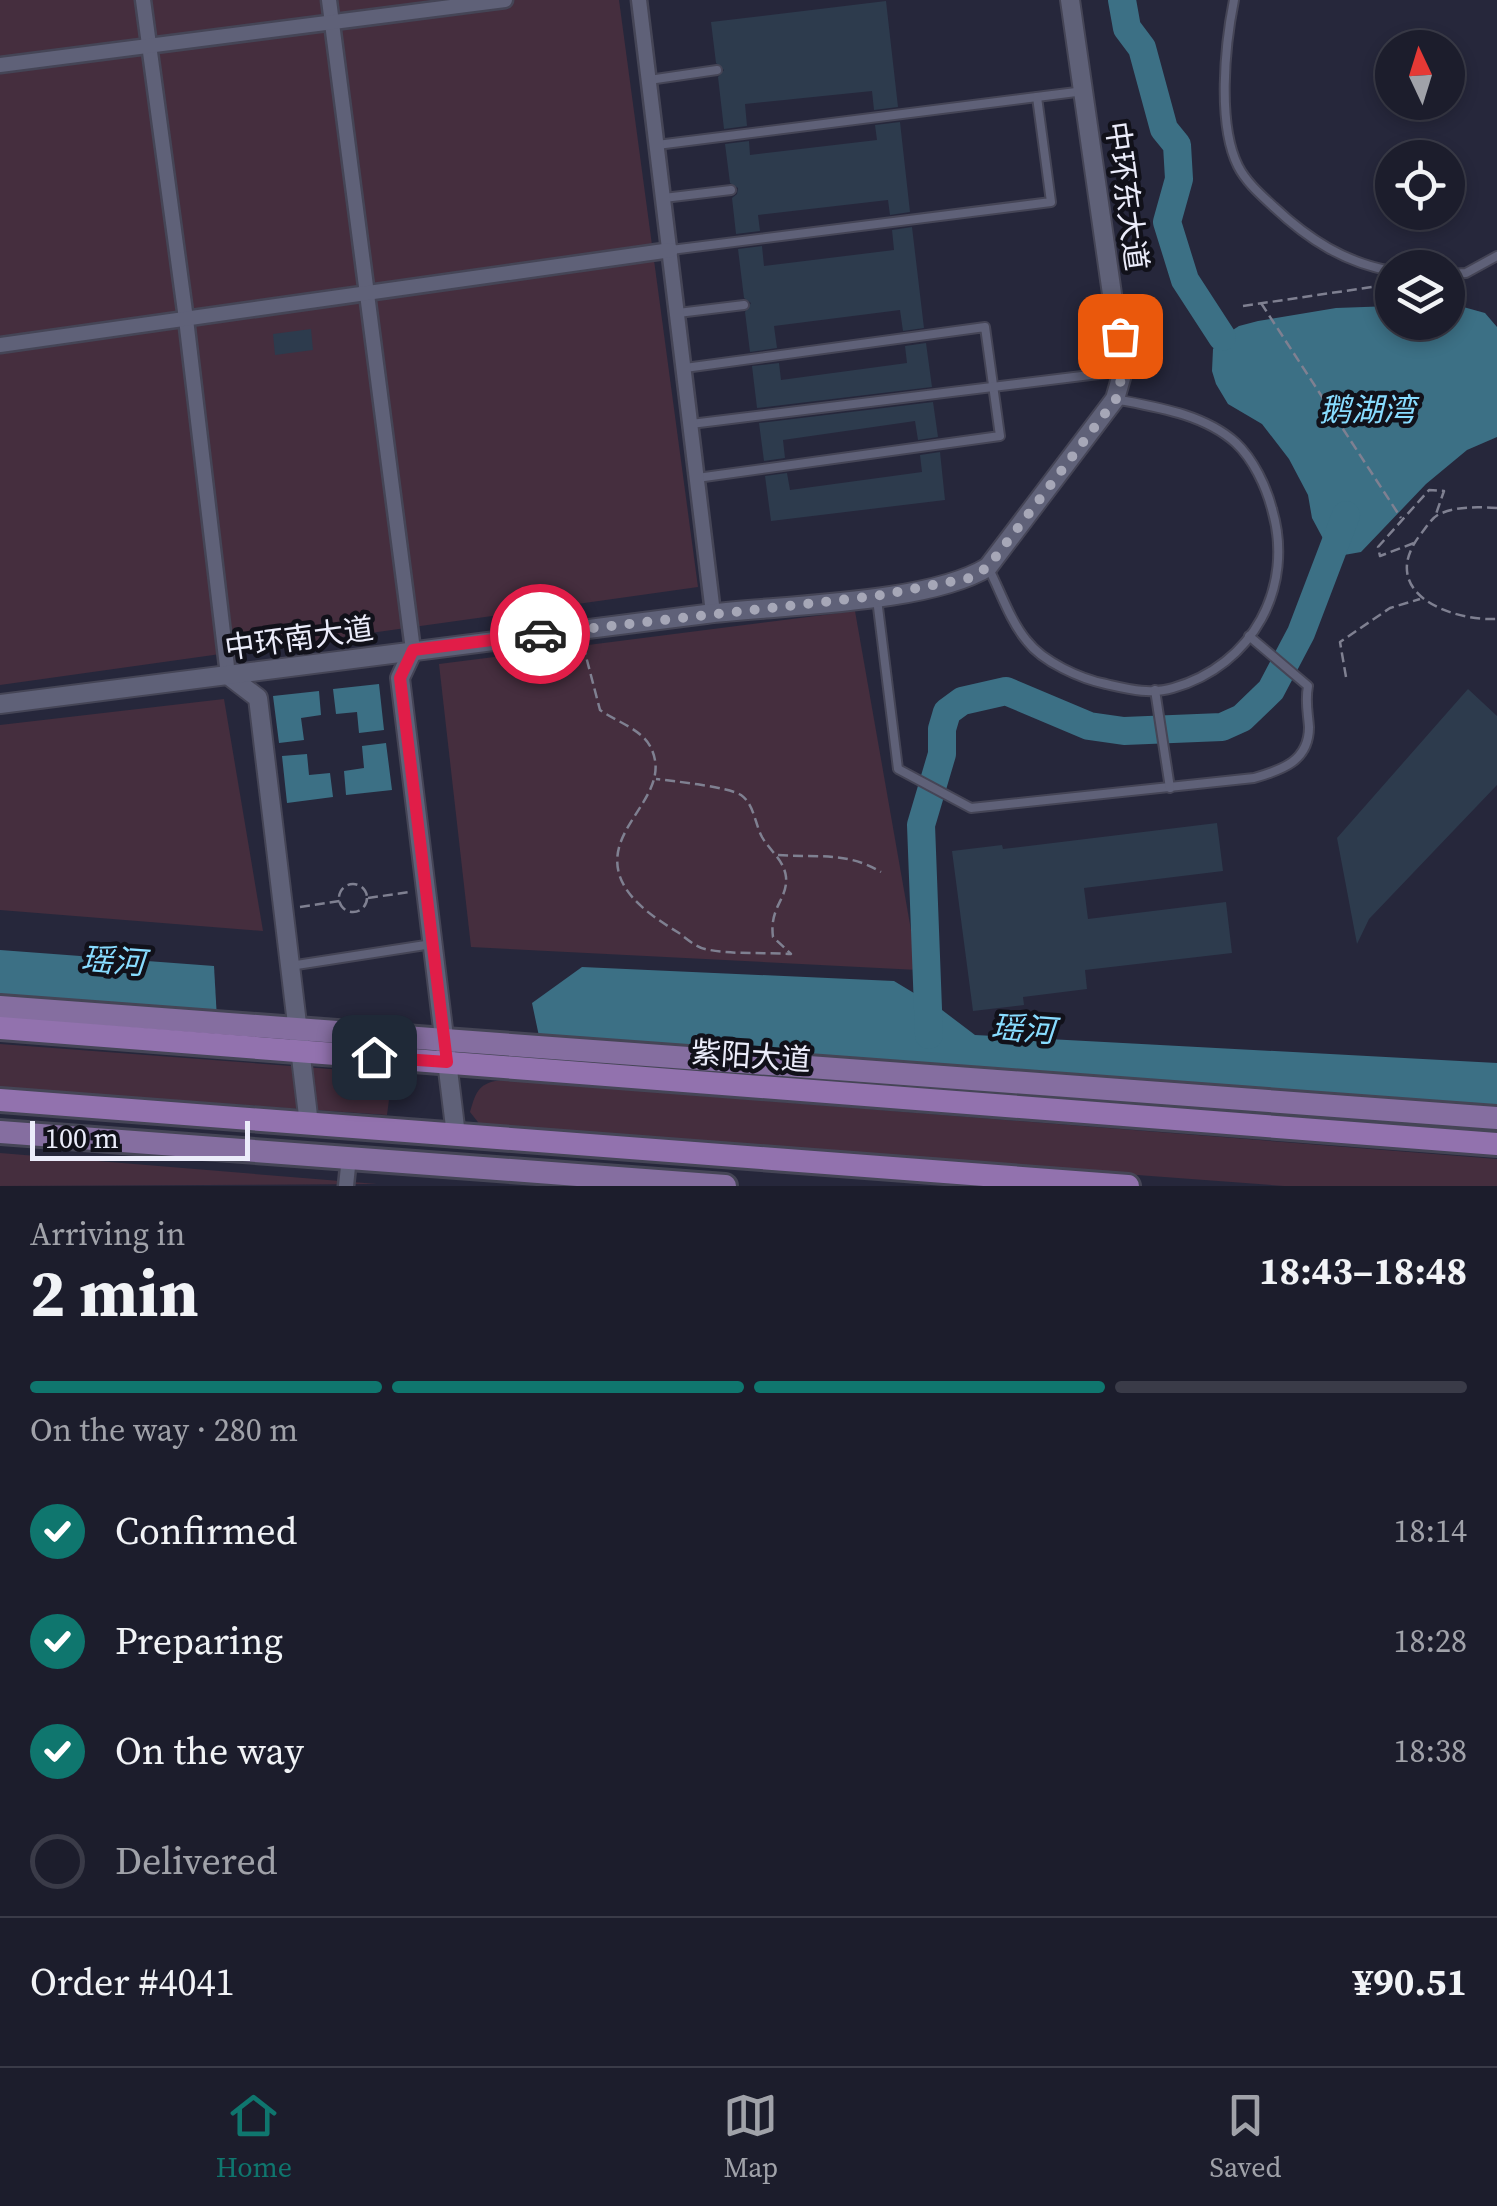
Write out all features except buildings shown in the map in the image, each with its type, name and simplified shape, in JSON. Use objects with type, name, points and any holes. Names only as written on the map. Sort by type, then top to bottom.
[{"type":"highway","name":"紫阳大道","points":[[0,1028],[299,1040],[445,1051],[1497,1144]]},
{"type":"highway","points":[[0,1100],[1128,1186]]},
{"type":"main road","points":[[0,1007],[299,1040]]},
{"type":"main road","points":[[445,1051],[1497,1118]]},
{"type":"main road","points":[[0,1132],[725,1186]]},
{"type":"street","points":[[143,0],[228,676],[258,698],[309,1124]]},
{"type":"street","points":[[329,0],[413,650],[400,678],[456,1135]]},
{"type":"street","points":[[0,65],[505,0]]},
{"type":"street","points":[[639,0],[714,613]]},
{"type":"street","name":"中环东大道","points":[[1070,0],[1123,371],[1116,399]]},
{"type":"street","points":[[0,345],[670,250]]},
{"type":"street","points":[[988,567],[1116,399]]},
{"type":"street","name":"中环南大道","points":[[0,704],[579,629],[876,596],[970,578],[988,567]]},
{"type":"street","points":[[346,1186],[349,1157]]},
{"type":"lane","points":[[1234,0],[1224,58],[1230,139],[1238,167],[1259,193],[1301,232],[1332,252],[1375,266]]},
{"type":"lane","points":[[649,80],[717,70]]},
{"type":"lane","points":[[658,146],[1084,91]]},
{"type":"lane","points":[[670,250],[1050,202],[1037,97]]},
{"type":"lane","points":[[664,198],[731,190]]},
{"type":"lane","points":[[1465,273],[1497,256]]},
{"type":"lane","points":[[678,313],[744,305]]},
{"type":"lane","points":[[684,368],[985,326],[1000,436],[698,478]]},
{"type":"lane","points":[[691,424],[1123,371]]},
{"type":"lane","points":[[988,567],[1027,642],[1079,678],[1139,692],[1173,688],[1208,672],[1233,654],[1261,622],[1275,592],[1280,556],[1266,487],[1238,444],[1208,423],[1116,399]]},
{"type":"lane","points":[[876,596],[898,769],[970,808],[1254,778],[1288,768],[1305,748],[1308,728],[1304,702],[1308,686],[1249,636]]},
{"type":"lane","points":[[1155,690],[1170,788]]},
{"type":"lane","points":[[290,966],[432,944]]},
{"type":"path","points":[[1243,306],[1375,286]]},
{"type":"path","points":[[1261,303],[1401,518]]},
{"type":"path","points":[[1415,542],[1380,556],[1378,547],[1428,490],[1444,491],[1436,514],[1406,561],[1406,578],[1422,599],[1436,609],[1497,620]]},
{"type":"path","points":[[1436,514],[1456,508],[1497,508]]},
{"type":"path","points":[[1346,676],[1340,642],[1390,608],[1422,599]]},
{"type":"path","points":[[579,629],[600,710],[638,732],[649,744],[656,779],[618,847],[618,872],[627,894],[652,917],[702,948],[790,954],[773,937],[770,918],[784,894],[786,877],[777,855],[762,838],[750,806],[740,794],[656,779]]},
{"type":"path","points":[[777,855],[842,856],[862,861],[880,872]]},
{"type":"path","points":[[353,884],[362,888],[366,898],[363,908],[354,912],[346,910],[340,901],[342,891],[353,884]]},
{"type":"path","points":[[366,898],[426,890]]},
{"type":"path","points":[[283,910],[340,901]]},
{"type":"shaded area","points":[[0,0],[619,0],[698,587],[0,685]]},
{"type":"shaded area","points":[[855,611],[918,970],[471,947],[439,664]]},
{"type":"shaded area","points":[[224,699],[263,931],[0,910],[0,725]]},
{"type":"shaded area","points":[[0,1044],[384,1073],[390,1092],[387,1115],[0,1088]]},
{"type":"shaded area","points":[[503,1080],[1497,1159],[1497,1186],[1284,1186],[481,1126],[470,1112],[474,1098],[484,1085]]},
{"type":"shaded area","points":[[0,1153],[377,1184],[0,1186]]},
{"type":"water","name":"鹅湖湾","points":[[1375,307],[1375,340],[1465,340],[1465,307],[1485,313],[1497,327],[1497,437],[1467,450],[1426,484],[1361,552],[1344,555],[1327,546],[1312,518],[1308,495],[1289,459],[1262,424],[1228,404],[1212,371],[1213,349],[1222,337],[1239,326],[1336,308]]},
{"type":"water","points":[[379,684],[384,730],[359,733],[357,712],[336,714],[333,689]]},
{"type":"water","points":[[319,691],[321,715],[301,718],[304,740],[279,743],[273,696]]},
{"type":"water","points":[[386,743],[392,790],[346,795],[344,771],[364,768],[362,746]]},
{"type":"water","points":[[307,754],[309,775],[330,773],[333,797],[287,803],[282,756]]},
{"type":"water","name":"瑶河","points":[[0,950],[214,966],[217,1019],[0,1003]]},
{"type":"water","points":[[582,967],[894,981],[975,1035],[1497,1063],[1497,1108],[540,1041],[532,1003]]},
{"type":"waterway","points":[[1122,0],[1127,28],[1142,48],[1164,129],[1177,145],[1179,179],[1167,222],[1185,280],[1222,337]]},
{"type":"waterway","points":[[929,1035],[921,825],[942,754],[947,712],[962,701],[1006,691],[1089,726],[1124,731],[1222,727],[1242,718],[1271,690],[1301,633],[1346,515]]},
{"type":"way so far","points":[[540,634],[876,596],[970,578],[988,567],[1116,399],[1123,371],[1120,336]]},
{"type":"route","points":[[374,1057],[447,1062],[400,678],[413,650],[540,634]]}]
